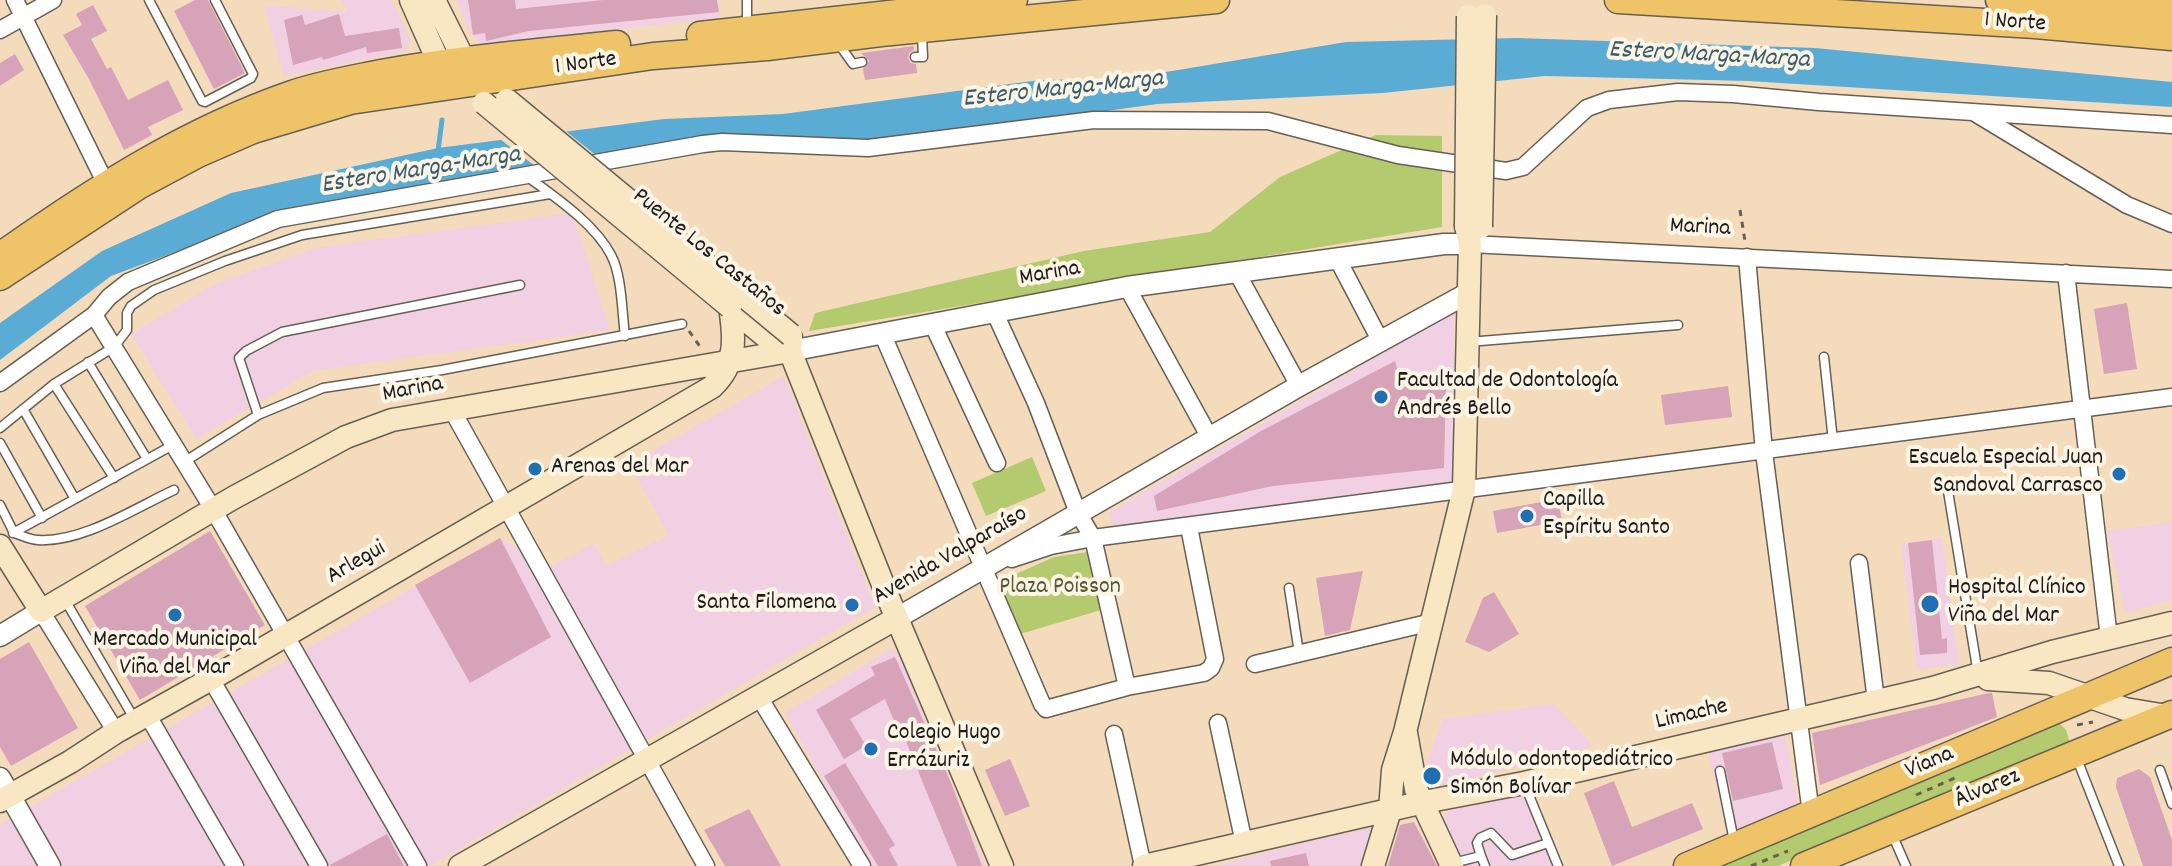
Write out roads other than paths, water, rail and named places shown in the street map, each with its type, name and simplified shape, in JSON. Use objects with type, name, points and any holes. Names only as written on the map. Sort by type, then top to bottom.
[{"type":"main road","points":[[411,0],[466,78]]},
{"type":"main road","points":[[434,0],[466,78]]},
{"type":"main road","name":"1 Norte","points":[[0,277],[140,185],[198,154],[253,130],[350,101],[748,30],[1014,0]]},
{"type":"main road","name":"1 Norte","points":[[0,256],[106,184],[219,122],[295,93],[1216,0]]},
{"type":"main road","name":"1 Norte","points":[[1618,0],[2035,25],[2172,37]]},
{"type":"main road","name":"1 Norte","points":[[1999,0],[2172,12]]},
{"type":"main road","points":[[1373,866],[1390,810],[1393,770],[1464,489],[1478,8]]},
{"type":"main road","name":"Puente Los Castaños","points":[[466,78],[507,100],[784,342]]},
{"type":"main road","name":"Puente Los Castaños","points":[[466,78],[730,307],[784,342]]},
{"type":"main road","points":[[726,357],[730,307]]},
{"type":"main road","points":[[784,342],[1002,866]]},
{"type":"main road","name":"Marina","points":[[41,611],[213,509],[362,429],[392,420],[726,357],[784,342]]},
{"type":"main road","name":"Arlegui","points":[[3,792],[70,762],[133,722],[712,387],[726,357]]},
{"type":"main road","points":[[5,540],[25,589],[41,611]]},
{"type":"main road","name":"Avenida Valparaíso","points":[[460,866],[897,618]]},
{"type":"main road","name":"Limache","points":[[1144,866],[1198,860],[1244,843],[1524,783],[1876,701],[1974,677],[2052,652],[2172,623]]},
{"type":"main road","points":[[2049,683],[2047,665],[2052,652]]},
{"type":"main road","name":"Viana","points":[[1687,866],[2172,661]]},
{"type":"main road","name":"Limache","points":[[1974,677],[2049,683],[2125,709],[2170,715]]},
{"type":"main road","name":"Álvarez","points":[[1804,866],[2170,715]]},
{"type":"main road","points":[[1405,732],[1414,779],[1452,865]]},
{"type":"street","points":[[15,0],[106,184]]},
{"type":"street","points":[[0,30],[53,0]]},
{"type":"street","points":[[0,383],[94,315],[109,297],[128,282],[278,219],[722,142],[868,148],[1094,120],[1268,121],[1398,155],[1506,171],[1523,167],[1587,108],[1609,100],[1678,92],[2172,125]]},
{"type":"street","points":[[1972,111],[2127,205],[2172,224]]},
{"type":"street","name":"Marina","points":[[784,342],[882,333],[1127,287],[1449,243],[1472,232],[1747,257],[2172,279]]},
{"type":"street","points":[[1747,257],[1764,452],[1811,814]]},
{"type":"street","points":[[1337,258],[1380,340]]},
{"type":"street","points":[[1236,271],[1299,386]]},
{"type":"street","points":[[2066,273],[2109,638]]},
{"type":"street","points":[[1127,287],[1210,438]]},
{"type":"street","name":"Avenida Valparaíso","points":[[897,618],[1299,386],[1468,293]]},
{"type":"street","points":[[994,311],[1036,403],[1078,513],[1093,538],[1127,687]]},
{"type":"street","points":[[94,315],[213,509],[418,866]]},
{"type":"street","points":[[932,323],[997,463]]},
{"type":"street","points":[[882,333],[1046,709],[1127,687],[1204,673],[1211,668],[1215,659],[1189,527]]},
{"type":"street","points":[[984,568],[1051,546],[1093,538],[2172,397]]},
{"type":"street","points":[[452,410],[706,866]]},
{"type":"street","points":[[1859,563],[1876,701]]},
{"type":"street","points":[[41,611],[133,722],[235,866]]},
{"type":"street","name":"Marina","points":[[0,636],[41,611]]},
{"type":"street","points":[[1255,664],[1432,622]]},
{"type":"street","points":[[211,679],[319,866]]},
{"type":"street","points":[[759,697],[862,866]]},
{"type":"street","points":[[1218,723],[1244,843]]},
{"type":"street","points":[[1114,734],[1144,866]]},
{"type":"street","points":[[3,792],[50,866]]},
{"type":"lane","points":[[149,0],[205,102],[251,78],[253,74],[215,0]]},
{"type":"lane","points":[[747,0],[748,30]]},
{"type":"lane","points":[[915,57],[923,57],[922,30]]},
{"type":"lane","points":[[835,39],[853,64],[862,62]]},
{"type":"lane","points":[[528,177],[580,217],[611,255],[620,292],[625,336]]},
{"type":"lane","points":[[0,428],[54,384],[114,347],[127,330],[127,313],[131,306],[154,290],[225,261],[302,235],[550,194]]},
{"type":"lane","points":[[258,415],[239,358],[282,332],[520,285]]},
{"type":"lane","points":[[184,462],[258,415],[323,388],[442,370],[682,324]]},
{"type":"lane","points":[[1467,342],[1678,325]]},
{"type":"lane","points":[[1824,357],[1833,441]]},
{"type":"lane","points":[[88,362],[147,459]]},
{"type":"lane","points":[[54,384],[114,478]]},
{"type":"lane","points":[[23,409],[75,499]]},
{"type":"lane","points":[[0,443],[42,518]]},
{"type":"lane","points":[[5,540],[173,444]]},
{"type":"lane","points":[[1947,485],[1974,677]]},
{"type":"lane","points":[[5,540],[37,540],[88,531],[174,490]]},
{"type":"lane","points":[[0,505],[5,540]]},
{"type":"lane","points":[[1289,588],[1299,653]]},
{"type":"lane","points":[[64,598],[133,722]]},
{"type":"lane","points":[[2075,754],[2119,866]]},
{"type":"lane","points":[[2160,770],[2172,804]]},
{"type":"lane","points":[[1720,771],[1736,846]]},
{"type":"lane","points":[[1524,783],[1558,866]]},
{"type":"lane","points":[[1891,830],[1906,866]]},
{"type":"lane","points":[[1485,866],[1477,843],[1491,833],[1512,855],[1548,843]]},
{"type":"lane","points":[[1452,865],[1481,856]]},
{"type":"water","name":"Estero Marga-Marga","points":[[1517,38],[1815,48],[2172,82],[2172,107],[1748,81],[1545,76],[1383,93],[1157,104],[854,146],[756,134],[684,140],[277,214],[111,276],[0,360],[0,323],[102,251],[231,193],[438,148],[664,119],[783,114],[1040,80],[1124,79],[1346,42]]},
{"type":"waterway","name":"Estero Marga-Marga","points":[[438,151],[442,120]]},
{"type":"place","name":"Facultad de Odontología Andrés Bello","points":[[1381,397]]},
{"type":"place","name":"Arenas del Mar","points":[[535,469]]},
{"type":"place","name":"Escuela Especial Juan Sandoval Carrasco","points":[[2119,474]]},
{"type":"place","name":"Capilla Espíritu Santo","points":[[1527,516]]},
{"type":"place","name":"Hospital Clínico Viña del Mar","points":[[1930,604]]},
{"type":"place","name":"Santa Filomena","points":[[852,605]]},
{"type":"place","name":"Mercado Municipal Viña del Mar","points":[[175,615]]},
{"type":"place","name":"Colegio Hugo Errázuriz","points":[[871,749]]},
{"type":"place","name":"Módulo odontopediátrico Simón Bolívar","points":[[1432,776]]},
{"type":"park label","name":"Plaza Poisson","points":[[1060,589]]}]
